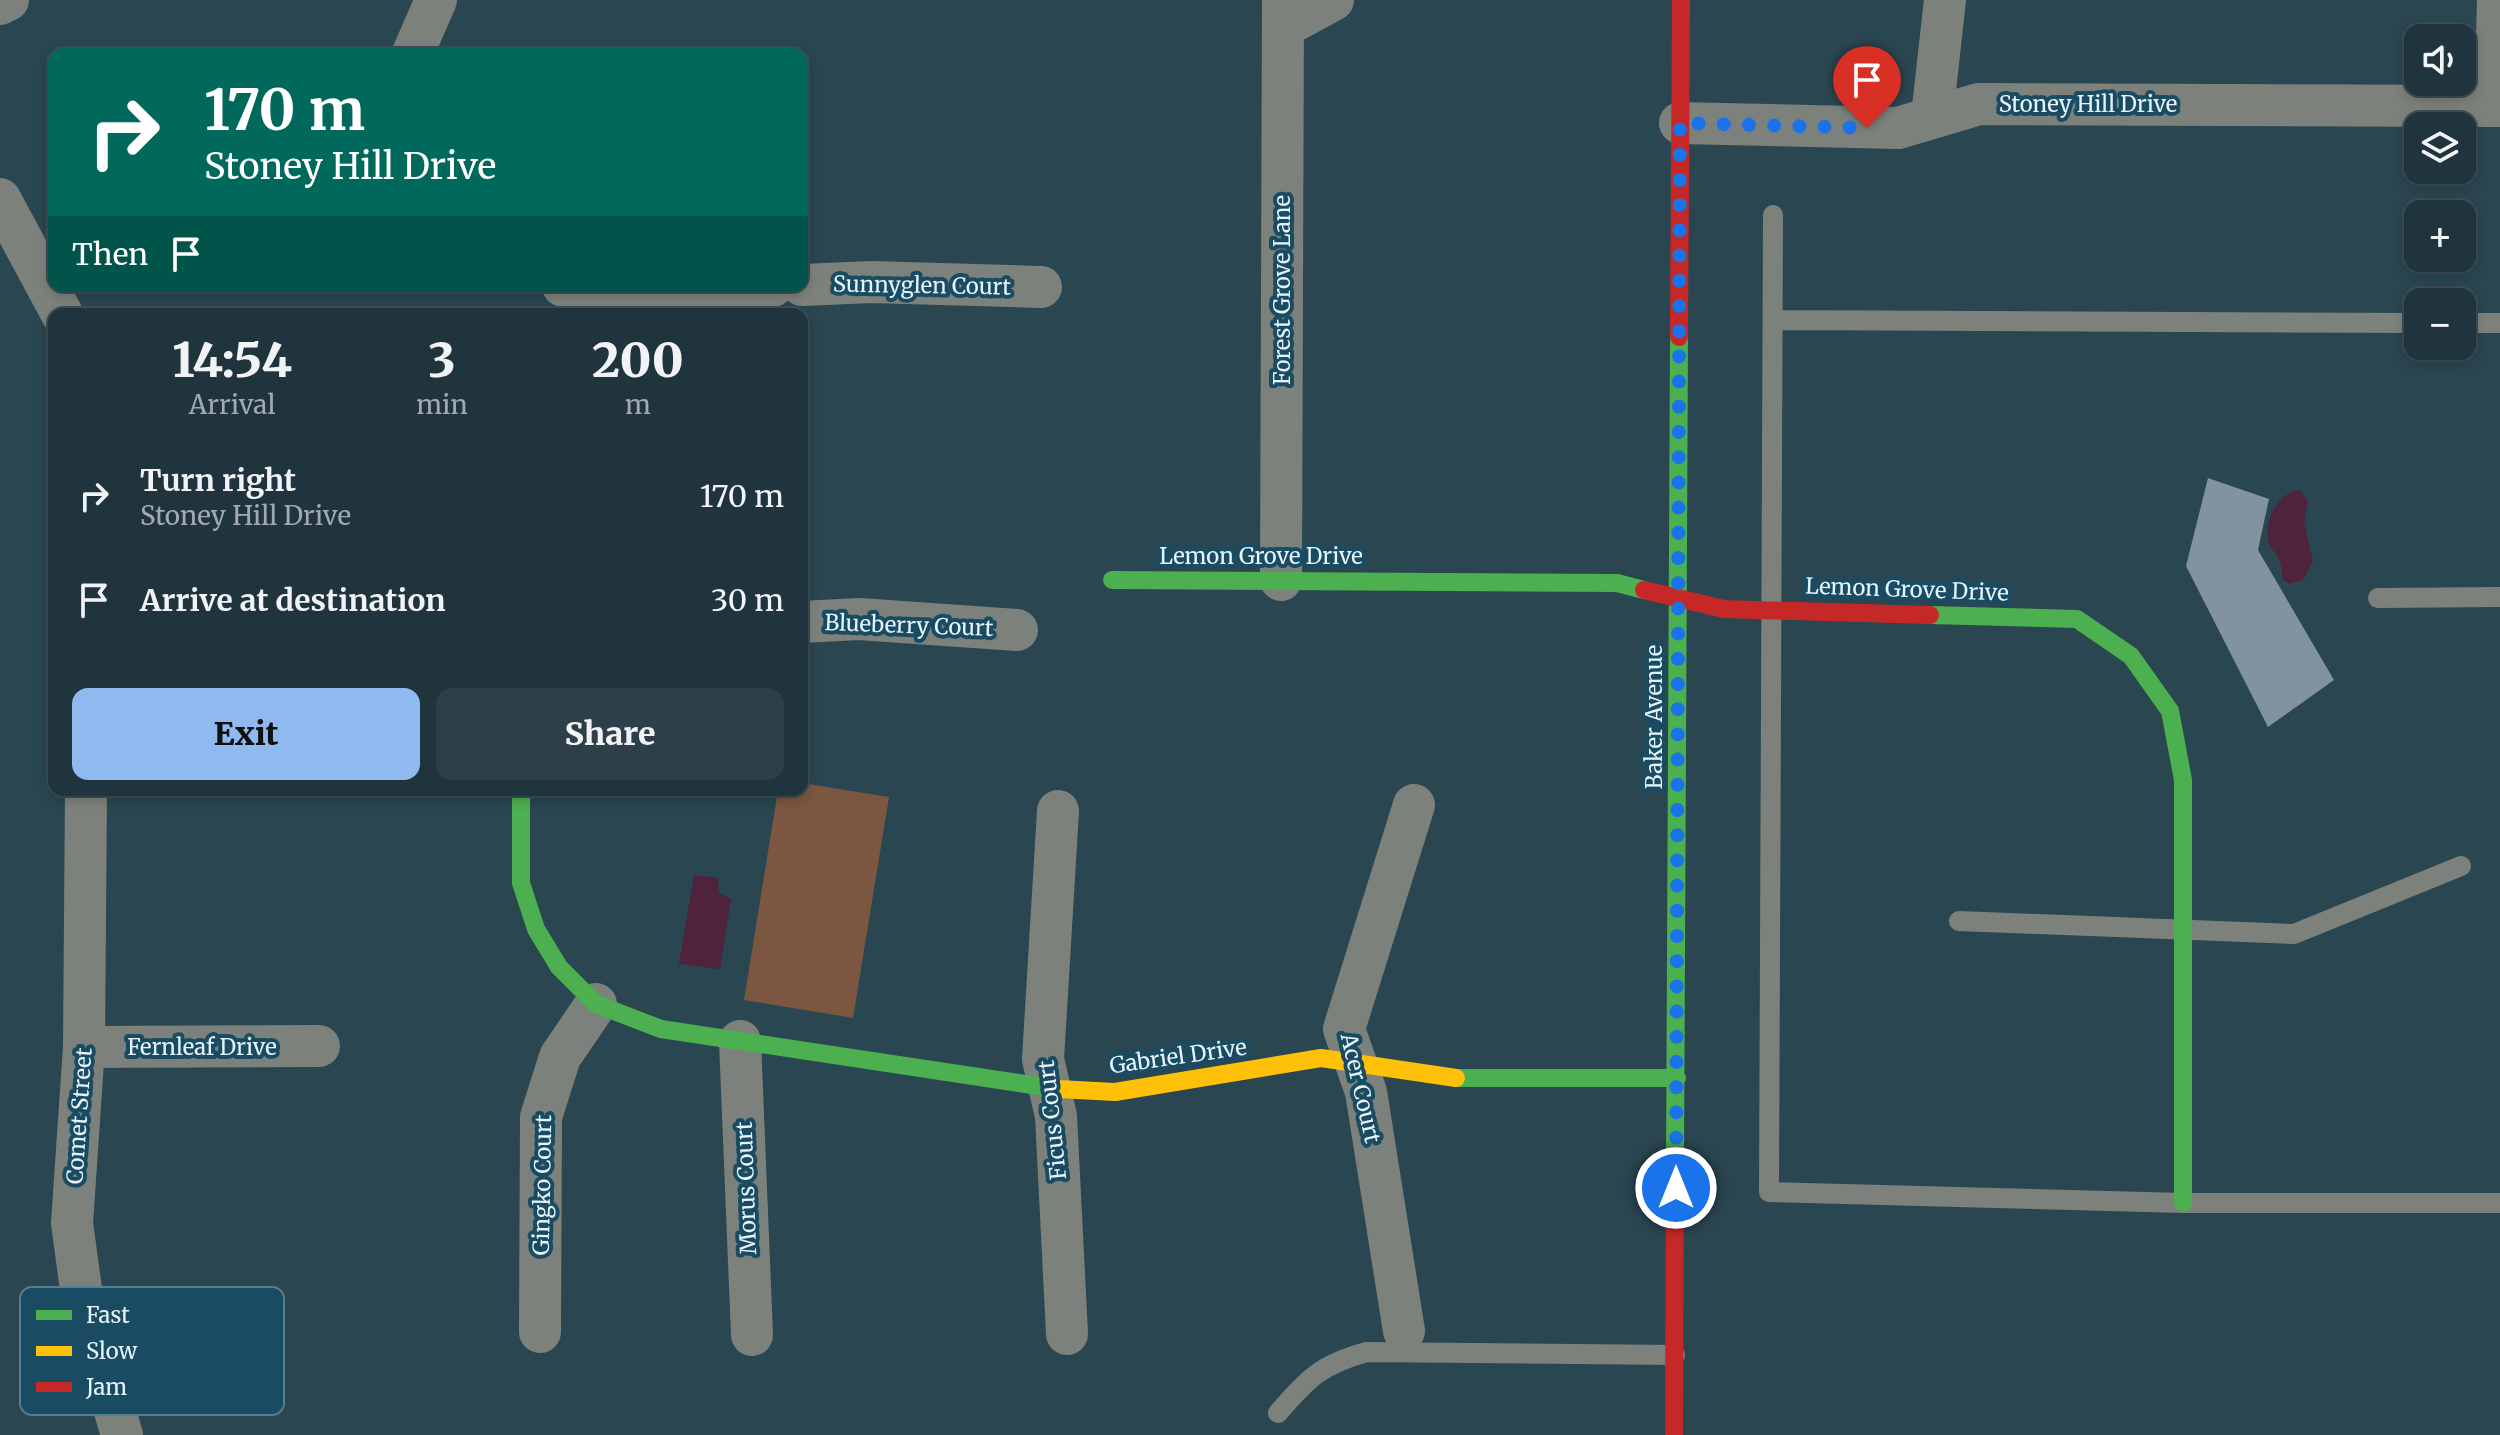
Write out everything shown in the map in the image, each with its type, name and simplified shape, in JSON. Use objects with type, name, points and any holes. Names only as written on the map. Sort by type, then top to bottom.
[{"type":"street","points":[[0,4],[8,0]]},
{"type":"street","points":[[415,48],[436,0]]},
{"type":"street","points":[[1283,14],[1333,0]]},
{"type":"street","name":"Baker Avenue","points":[[1674,1435],[1681,0]]},
{"type":"street","points":[[1932,117],[1945,0]]},
{"type":"street","points":[[2498,0],[2498,106]]},
{"type":"street","name":"Forest Grove Lane","points":[[1281,580],[1283,14]]},
{"type":"street","name":"Stoney Hill Drive","points":[[1680,123],[1898,128],[1979,104],[2498,106]]},
{"type":"street","points":[[0,199],[48,288]]},
{"type":"street","name":"Sunnyglen Court","points":[[808,285],[872,282],[1041,287]]},
{"type":"street","points":[[591,292],[629,300],[711,292]]},
{"type":"street","name":"Lemon Grove Drive","points":[[1112,580],[1617,583],[1724,609],[2077,619],[2131,656],[2170,711],[2183,780],[2183,1203]]},
{"type":"street","name":"Blueberry Court","points":[[808,622],[859,619],[1017,630]]},
{"type":"street","name":"Comet Street","points":[[81,1287],[72,1223],[84,1047],[86,796]]},
{"type":"street","points":[[521,796],[521,883],[536,929],[559,967],[596,1004]]},
{"type":"street","name":"Acer Court","points":[[1404,1331],[1366,1092],[1344,1029],[1414,805]]},
{"type":"street","name":"Ficus Court","points":[[1058,811],[1043,1059],[1056,1116],[1067,1334]]},
{"type":"street","name":"Gabriel Drive","points":[[596,1004],[661,1029],[1050,1089],[1115,1092],[1321,1058],[1353,1061],[1438,1078],[1677,1078]]},
{"type":"street","name":"Gingko Court","points":[[540,1332],[541,1117],[560,1057],[596,1004]]},
{"type":"street","name":"Morus Court","points":[[740,1041],[752,1335]]},
{"type":"street","name":"Fernleaf Drive","points":[[84,1047],[319,1046]]},
{"type":"street","name":"Comet Street","points":[[116,1415],[122,1435]]},
{"type":"lane","points":[[1773,215],[1769,1192],[2183,1203],[2500,1203]]},
{"type":"lane","points":[[1773,320],[2404,323]]},
{"type":"lane","points":[[2476,323],[2500,323]]},
{"type":"lane","points":[[2378,598],[2500,597]]},
{"type":"lane","points":[[1959,921],[2294,934],[2461,866]]},
{"type":"lane","points":[[1278,1413],[1308,1378],[1335,1361],[1367,1352],[1675,1355]]},
{"type":"shaded area","points":[[2300,490],[2308,501],[2304,522],[2313,561],[2303,580],[2289,584],[2283,580],[2280,561],[2270,545],[2267,531],[2275,507],[2286,495]]},
{"type":"shaded area","points":[[808,784],[889,797],[853,1018],[744,1000],[777,796],[808,796]]},
{"type":"shaded area","points":[[694,875],[718,878],[719,893],[731,899],[720,969],[679,964]]},
{"type":"building","points":[[2208,478],[2269,499],[2258,550],[2334,680],[2268,727],[2186,566]]},
{"type":"traffic: fast","points":[[1675,1160],[1679,337]]},
{"type":"traffic: fast","points":[[1112,580],[1617,583],[1644,590]]},
{"type":"traffic: fast","points":[[1930,615],[2077,619],[2131,656],[2170,711],[2183,780],[2183,1203]]},
{"type":"traffic: fast","points":[[521,796],[521,883],[536,929],[559,967],[596,1004],[661,1029],[1058,1089]]},
{"type":"traffic: fast","points":[[1456,1078],[1677,1078]]},
{"type":"traffic: slow","points":[[1058,1089],[1115,1092],[1321,1058],[1456,1078]]},
{"type":"traffic: jam","points":[[1679,337],[1681,0]]},
{"type":"traffic: jam","points":[[1644,590],[1724,609],[1930,615]]},
{"type":"traffic: jam","points":[[1674,1435],[1675,1160]]},
{"type":"route","points":[[1676,1188],[1680,123],[1867,128]]}]
